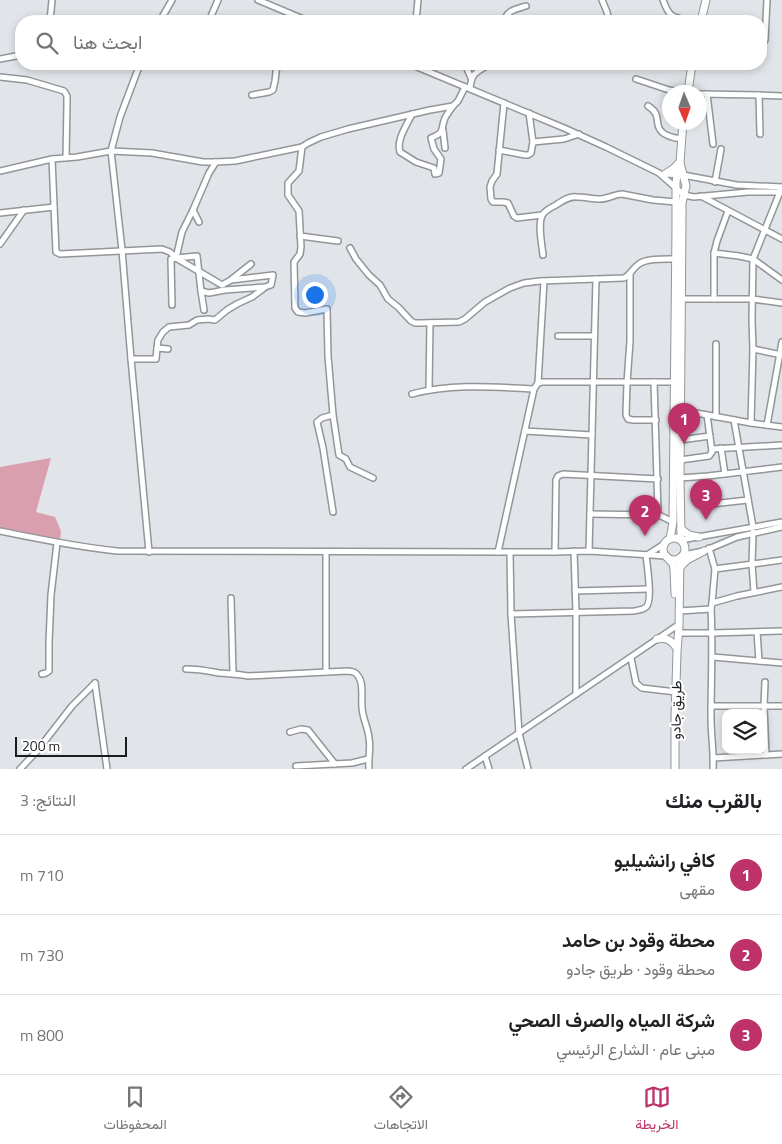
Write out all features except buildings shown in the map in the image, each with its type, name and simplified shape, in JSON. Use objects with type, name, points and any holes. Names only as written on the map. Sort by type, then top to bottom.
[{"type":"highway","points":[[702,15],[706,0]]},
{"type":"highway","points":[[689,85],[691,70]]},
{"type":"highway","points":[[680,540],[676,188],[681,168],[682,130]]},
{"type":"highway","points":[[662,174],[677,165],[680,154]]},
{"type":"highway","points":[[667,541],[675,538],[680,540],[685,547],[682,556],[672,559],[666,556],[663,549],[674,522],[682,202],[686,186],[686,181],[680,175],[677,165]]},
{"type":"highway","points":[[681,529],[689,535],[698,537]]},
{"type":"highway","points":[[679,568],[690,558],[707,549]]},
{"type":"highway","name":"طريق جادو","points":[[666,556],[673,564],[674,569],[677,629]]},
{"type":"highway","name":"طريق جادو","points":[[675,769],[676,649],[679,611],[679,568],[682,556]]},
{"type":"highway","points":[[657,639],[670,640],[676,649]]},
{"type":"street","points":[[51,15],[52,0]]},
{"type":"street","points":[[163,15],[172,0]]},
{"type":"street","points":[[212,15],[218,0]]},
{"type":"street","points":[[258,0],[287,15]]},
{"type":"street","points":[[417,15],[418,0]]},
{"type":"street","points":[[602,0],[608,15]]},
{"type":"street","points":[[663,0],[670,15]]},
{"type":"street","points":[[766,15],[767,0]]},
{"type":"street","points":[[507,15],[526,6]]},
{"type":"street","points":[[0,58],[15,56]]},
{"type":"street","points":[[138,70],[120,117],[111,151],[122,250],[149,552]]},
{"type":"street","points":[[252,94],[273,90],[276,70]]},
{"type":"street","points":[[425,70],[579,134],[662,174],[684,196],[782,190]]},
{"type":"street","points":[[467,70],[471,78]]},
{"type":"street","points":[[445,148],[443,129],[445,119],[452,106],[468,87],[471,78],[480,70]]},
{"type":"street","points":[[0,77],[27,80],[64,91],[67,103],[66,158]]},
{"type":"street","points":[[636,79],[662,88]]},
{"type":"street","points":[[713,144],[707,94],[782,96]]},
{"type":"street","points":[[759,95],[760,134]]},
{"type":"street","points":[[504,103],[497,174],[490,184],[491,200],[508,203],[514,216],[517,218],[542,215]]},
{"type":"street","points":[[0,171],[52,159],[111,151],[152,153],[203,162],[235,161],[302,147],[308,142],[335,132],[452,106]]},
{"type":"street","points":[[648,106],[656,111],[662,132],[681,139]]},
{"type":"street","points":[[499,150],[528,155],[531,153],[533,142],[529,113]]},
{"type":"street","points":[[412,114],[401,136],[398,147],[400,152],[416,162],[434,168],[435,174],[439,173],[441,159],[434,149],[431,138],[439,135],[443,129]]},
{"type":"street","points":[[533,142],[569,138],[579,134]]},
{"type":"street","points":[[302,147],[299,171],[288,183],[288,195],[299,211],[300,254],[294,262],[295,308],[298,312],[305,313],[327,309],[328,356],[333,415],[339,455],[346,459],[350,467],[373,478]]},
{"type":"street","points":[[716,182],[721,149]]},
{"type":"street","points":[[52,159],[55,251],[57,253],[162,249],[170,252],[199,273],[222,284],[231,280],[251,264]]},
{"type":"street","points":[[176,258],[182,232],[216,162]]},
{"type":"street","points":[[662,174],[782,190]]},
{"type":"street","points":[[751,423],[754,349],[752,334],[753,259],[782,190]]},
{"type":"street","points":[[543,256],[542,215],[564,200],[576,196],[589,199],[604,199],[622,194],[676,202]]},
{"type":"street","points":[[701,196],[782,239]]},
{"type":"street","points":[[0,213],[54,207]]},
{"type":"street","points":[[0,244],[24,210]]},
{"type":"street","points":[[193,210],[199,222]]},
{"type":"street","points":[[714,299],[714,253],[728,210]]},
{"type":"street","points":[[300,236],[338,241]]},
{"type":"street","points":[[350,248],[356,259],[380,285],[388,299],[415,323],[459,322],[485,302],[518,285],[544,281],[624,278],[643,261],[676,259]]},
{"type":"street","points":[[714,253],[753,259],[782,280]]},
{"type":"street","points":[[172,305],[171,260],[197,256],[204,310]]},
{"type":"street","points":[[630,274],[630,341],[626,383],[626,415],[628,419],[633,420],[656,420]]},
{"type":"street","points":[[201,291],[209,293],[265,287],[271,285],[273,275],[231,280]]},
{"type":"street","points":[[590,551],[596,279]]},
{"type":"street","points":[[498,552],[534,389],[538,383],[544,281]]},
{"type":"street","points":[[131,359],[156,359],[158,340],[168,327],[189,325],[197,320],[215,320],[227,310],[252,297],[265,287]]},
{"type":"street","points":[[680,299],[752,299],[782,303]]},
{"type":"street","points":[[429,390],[430,323]]},
{"type":"street","points":[[558,336],[594,336]]},
{"type":"street","points":[[767,425],[782,342]]},
{"type":"street","points":[[716,344],[716,417]]},
{"type":"street","points":[[157,348],[168,349]]},
{"type":"street","points":[[754,349],[781,355]]},
{"type":"street","points":[[654,382],[658,479],[657,514]]},
{"type":"street","points":[[538,383],[677,382]]},
{"type":"street","points":[[412,394],[429,390],[483,386],[534,389]]},
{"type":"street","points":[[680,410],[782,427]]},
{"type":"street","points":[[333,415],[322,418],[317,422],[333,512]]},
{"type":"street","points":[[680,460],[709,456],[712,452],[707,415]]},
{"type":"street","points":[[734,420],[753,530],[752,564],[754,592]]},
{"type":"street","points":[[525,431],[592,435]]},
{"type":"street","points":[[680,440],[710,436]]},
{"type":"street","points":[[712,449],[782,444]]},
{"type":"street","points":[[721,448],[725,474]]},
{"type":"street","points":[[680,478],[782,468]]},
{"type":"street","points":[[555,552],[556,480],[558,476],[563,474],[658,479]]},
{"type":"street","points":[[711,504],[748,500]]},
{"type":"street","points":[[590,514],[657,514],[674,522]]},
{"type":"street","points":[[682,556],[707,549],[753,530],[782,522]]},
{"type":"street","points":[[680,540],[782,527]]},
{"type":"street","points":[[0,531],[57,543],[117,552],[590,551],[666,556]]},
{"type":"street","points":[[646,555],[667,541]]},
{"type":"street","points":[[42,674],[46,674],[49,670],[51,602],[57,543]]},
{"type":"street","points":[[707,549],[715,569],[711,606],[713,657],[711,731],[713,769]]},
{"type":"street","points":[[574,551],[576,694]]},
{"type":"street","points":[[326,552],[326,672]]},
{"type":"street","points":[[510,552],[511,614],[518,733],[528,769]]},
{"type":"street","points":[[511,614],[634,611],[646,608],[648,605],[649,589],[646,555]]},
{"type":"street","points":[[715,569],[782,560]]},
{"type":"street","points":[[679,611],[711,606],[754,592],[782,587]]},
{"type":"street","points":[[575,591],[649,589]]},
{"type":"street","points":[[231,598],[233,673]]},
{"type":"street","points":[[466,769],[657,639],[677,629],[712,633],[782,631]]},
{"type":"street","points":[[757,632],[759,661]]},
{"type":"street","points":[[713,657],[782,663]]},
{"type":"street","points":[[631,658],[638,686],[676,692]]},
{"type":"street","points":[[186,668],[248,676],[353,672],[359,676],[362,708],[370,740],[369,769]]},
{"type":"street","points":[[765,682],[766,755]]},
{"type":"street","points":[[20,769],[37,751],[72,706],[95,683],[106,769]]},
{"type":"street","points":[[711,706],[782,706]]},
{"type":"street","points":[[290,732],[301,729],[308,730],[335,764]]},
{"type":"street","points":[[713,758],[782,754]]},
{"type":"street","points":[[486,756],[489,769]]},
{"type":"street","points":[[296,766],[335,764],[352,766],[368,759]]},
{"type":"shaded area","points":[[51,458],[36,512],[55,517],[61,531],[60,540],[0,528],[0,467]]},
{"type":"place","name":"كافي رانشيليو","points":[[684,444]]},
{"type":"place","name":"شركة المياه والصرف الصحي","points":[[706,520]]},
{"type":"place","name":"محطة وقود بن حامد","points":[[645,536]]}]
